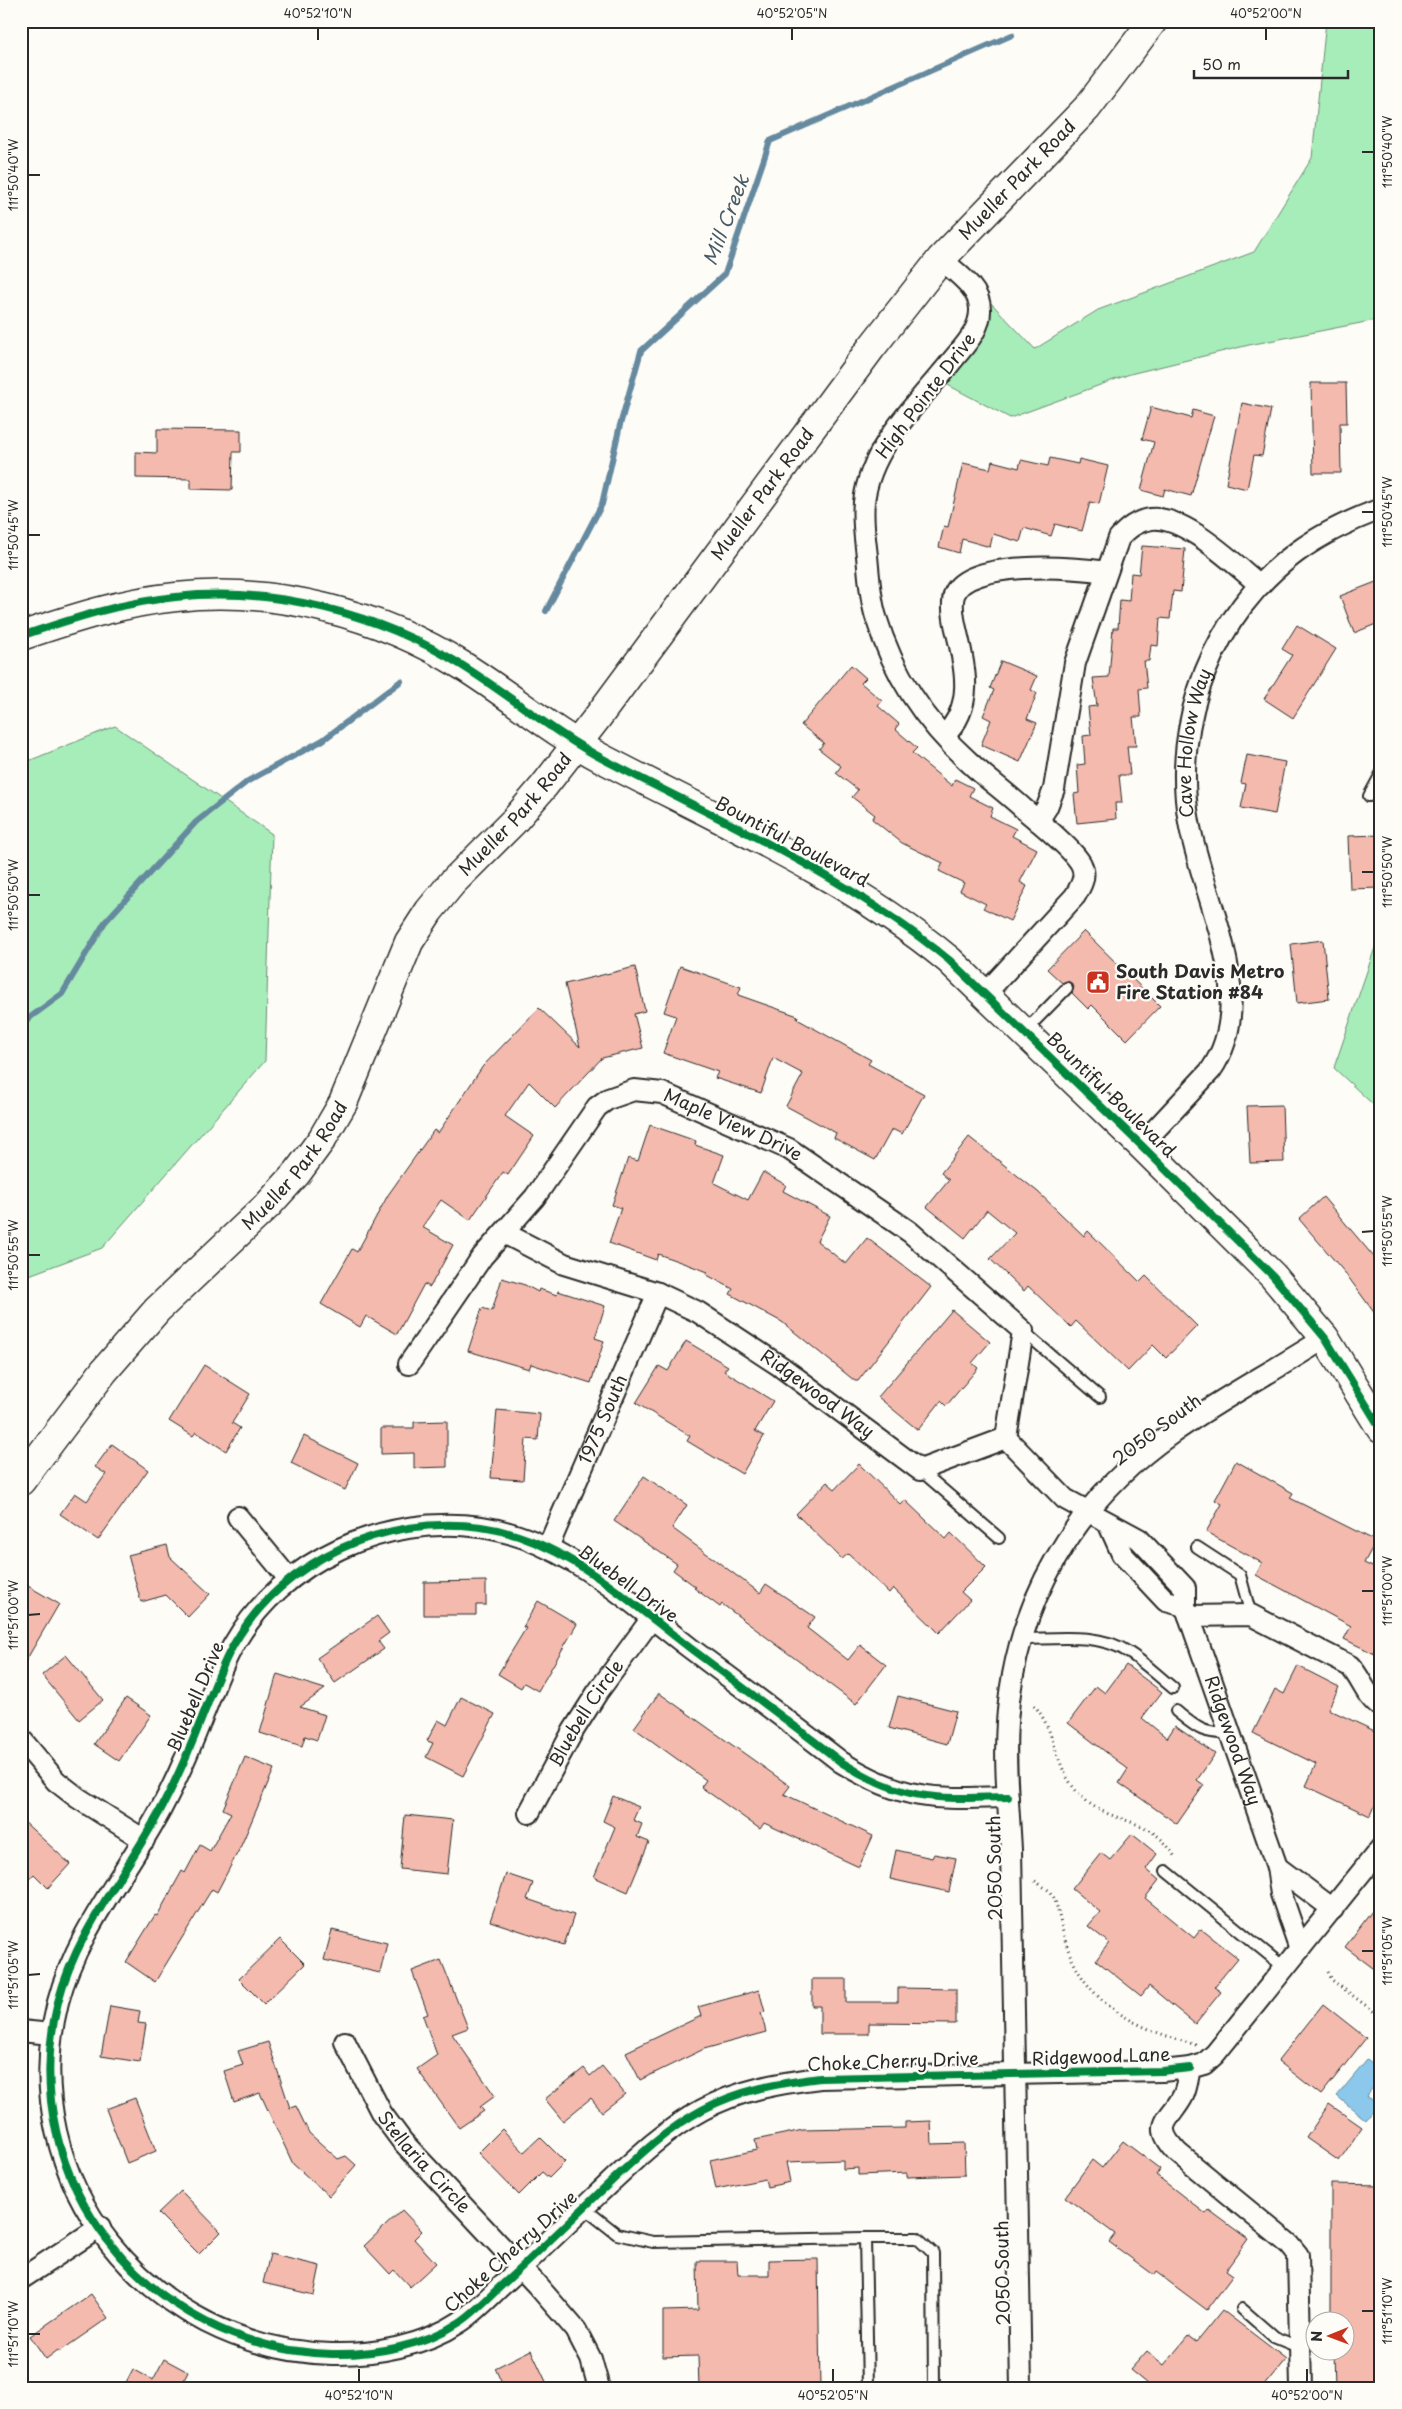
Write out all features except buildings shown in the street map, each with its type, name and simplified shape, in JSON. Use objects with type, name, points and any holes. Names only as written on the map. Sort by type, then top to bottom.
[{"type":"main road","name":"Mueller Park Road","points":[[21,1481],[104,1371],[157,1310],[268,1205],[297,1173],[322,1139],[343,1103],[357,1073],[389,986],[409,942],[419,926],[452,883],[514,821],[577,742],[871,348],[941,259],[1086,108],[1153,21]]},
{"type":"main road","name":"Bountiful Boulevard","points":[[21,636],[104,610],[177,597],[217,595],[257,597],[330,609],[380,624],[421,642],[463,665],[602,759],[847,886],[917,934],[985,994],[1273,1276],[1325,1338],[1381,1429]]},
{"type":"street","name":"High Pointe Drive","points":[[941,259],[979,298],[980,319],[972,337],[885,446],[866,485],[863,520],[870,586],[882,638],[901,681],[944,736],[970,764],[1038,821],[1080,863],[1084,874],[1082,884],[1075,896],[985,994]]},
{"type":"street","name":"Cave Hollow Way","points":[[1141,1145],[1205,1078],[1218,1061],[1225,1040],[1231,997],[1229,974],[1189,822],[1185,769],[1193,711],[1207,668],[1230,624],[1260,585],[1295,553],[1339,526],[1381,509]]},
{"type":"street","points":[[1038,821],[1049,803],[1054,789],[1075,663],[1119,538],[1128,528],[1140,521],[1154,519],[1180,526],[1198,536],[1260,585]]},
{"type":"street","points":[[944,736],[959,720],[964,697],[964,666],[953,612],[954,595],[957,589],[975,578],[1006,569],[1061,566],[1106,572]]},
{"type":"street","name":"Maple View Drive","points":[[409,1364],[482,1256],[535,1197],[597,1107],[620,1093],[648,1090],[662,1093],[789,1149],[910,1232],[1023,1330]]},
{"type":"street","name":"Ridgewood Way","points":[[504,1233],[564,1264],[658,1293],[698,1312],[736,1336],[920,1470]]},
{"type":"street","name":"1975 South","points":[[548,1547],[658,1293]]},
{"type":"street","points":[[920,1470],[1006,1438],[1023,1330]]},
{"type":"street","name":"2050 South","points":[[1021,2388],[1007,1722],[1012,1680],[1021,1639],[1034,1601],[1050,1566],[1086,1511],[1124,1471],[1170,1434],[1325,1338]]},
{"type":"street","name":"Ridgewood Way","points":[[1006,1438],[1066,1500],[1109,1525],[1138,1539],[1185,1588],[1187,1611],[1277,1867],[1280,1894],[1300,1950]]},
{"type":"street","points":[[238,1517],[289,1578]]},
{"type":"street","name":"Bluebell Drive","points":[[144,1840],[183,1765],[222,1666],[235,1641],[257,1610],[289,1578],[310,1563],[359,1540],[419,1526],[452,1524],[484,1527],[516,1535],[548,1547],[575,1562],[652,1618],[841,1762],[869,1779],[908,1794],[932,1798],[1008,1797]]},
{"type":"street","points":[[1187,1611],[1251,1615],[1350,1666],[1359,1675],[1369,1696],[1381,1707]]},
{"type":"street","name":"Bluebell Circle","points":[[529,1813],[551,1770],[596,1693],[652,1618]]},
{"type":"street","points":[[21,1739],[37,1760],[63,1786],[78,1798],[144,1840]]},
{"type":"street","name":"Choke Cherry Drive","points":[[144,1840],[84,1934],[70,1965],[59,1999],[51,2034],[50,2069],[58,2136],[68,2168],[82,2199],[112,2247],[144,2281],[162,2296],[194,2317],[227,2333],[262,2344],[297,2351],[334,2354],[369,2352],[402,2346],[458,2324],[521,2268],[637,2157],[668,2132],[701,2110],[737,2094],[778,2083],[820,2078],[1013,2074]]},
{"type":"street","name":"Ridgewood Lane","points":[[1013,2074],[1190,2068],[1204,2064],[1215,2054],[1381,1848]]},
{"type":"street","points":[[1277,1867],[1333,1909]]},
{"type":"street","points":[[21,2030],[51,2034]]},
{"type":"street","name":"Stellaria Circle","points":[[345,2042],[382,2114],[402,2141],[521,2268],[576,2330],[591,2359],[600,2388]]},
{"type":"street","name":"Ridgewood Lane","points":[[1190,2068],[1183,2096],[1167,2116],[1164,2130],[1168,2144],[1289,2244],[1298,2255],[1301,2388]]},
{"type":"street","points":[[21,2279],[100,2227]]},
{"type":"lane","points":[[1369,796],[1381,774]]},
{"type":"lane","points":[[1024,1032],[1067,988]]},
{"type":"lane","points":[[1023,1330],[1100,1397]]},
{"type":"lane","points":[[920,1470],[999,1538]]},
{"type":"lane","points":[[1197,1547],[1240,1575],[1251,1615]]},
{"type":"lane","points":[[1021,1639],[1087,1639],[1106,1642],[1127,1651],[1173,1688]]},
{"type":"lane","points":[[1176,1711],[1198,1728],[1210,1733],[1230,1733]]},
{"type":"lane","points":[[1166,1872],[1284,1968]]},
{"type":"lane","points":[[584,2208],[617,2234],[653,2242],[917,2238],[933,2253],[934,2388]]},
{"type":"lane","points":[[865,2238],[868,2388]]},
{"type":"lane","points":[[1242,2309],[1274,2338],[1301,2348]]},
{"type":"path","points":[[1034,1705],[1044,1719],[1059,1764],[1073,1788],[1094,1806],[1145,1827],[1164,1842],[1181,1869],[1177,1880]]},
{"type":"path","points":[[1035,1881],[1051,1892],[1055,1900],[1071,1958],[1088,1987],[1102,2001],[1121,2015],[1147,2029],[1198,2046],[1215,2054]]},
{"type":"path","points":[[1328,1972],[1332,1980],[1381,2017]]},
{"type":"green space","points":[[1326,21],[1381,21],[1381,319],[1249,345],[1130,374],[1010,418],[946,384],[990,302],[1035,349],[1098,310],[1254,252],[1312,158]]},
{"type":"green space","points":[[115,726],[272,834],[265,1061],[102,1248],[21,1278],[21,764]]},
{"type":"green space","points":[[1381,930],[1381,1112],[1334,1068]]},
{"type":"water","points":[[1367,2060],[1381,2071],[1381,2078],[1366,2096],[1378,2105],[1366,2120],[1337,2096]]},
{"type":"waterway","name":"Mill Creek","points":[[546,611],[602,504],[620,425],[641,351],[725,274],[770,141],[1012,35]]},
{"type":"waterway","points":[[21,1024],[62,994],[105,922],[196,822],[248,781],[323,740],[401,681]]},
{"type":"cycle path","points":[[21,636],[117,607],[156,599],[213,595],[251,596],[288,600],[362,618],[431,648],[463,666],[587,750],[783,851],[826,876],[869,902],[949,960],[1141,1145],[1273,1276],[1325,1338],[1381,1429]]},
{"type":"cycle path","points":[[1008,1797],[961,1798],[921,1795],[884,1785],[864,1775],[841,1762],[592,1574],[566,1557],[511,1533],[481,1527],[445,1525],[409,1528],[374,1536],[340,1549],[308,1566],[280,1588],[255,1614],[234,1644],[221,1670],[189,1750],[168,1796],[149,1831],[90,1925],[77,1950],[58,2002],[49,2068],[56,2132],[77,2191],[110,2243],[153,2288],[206,2322],[266,2345],[332,2354],[365,2353],[415,2343],[460,2322],[481,2305],[648,2148],[688,2118],[730,2097],[774,2085],[820,2078],[1162,2071],[1190,2068]]},
{"type":"place","name":"South Davis Metro Fire Station #84","points":[[1098,982]]}]
